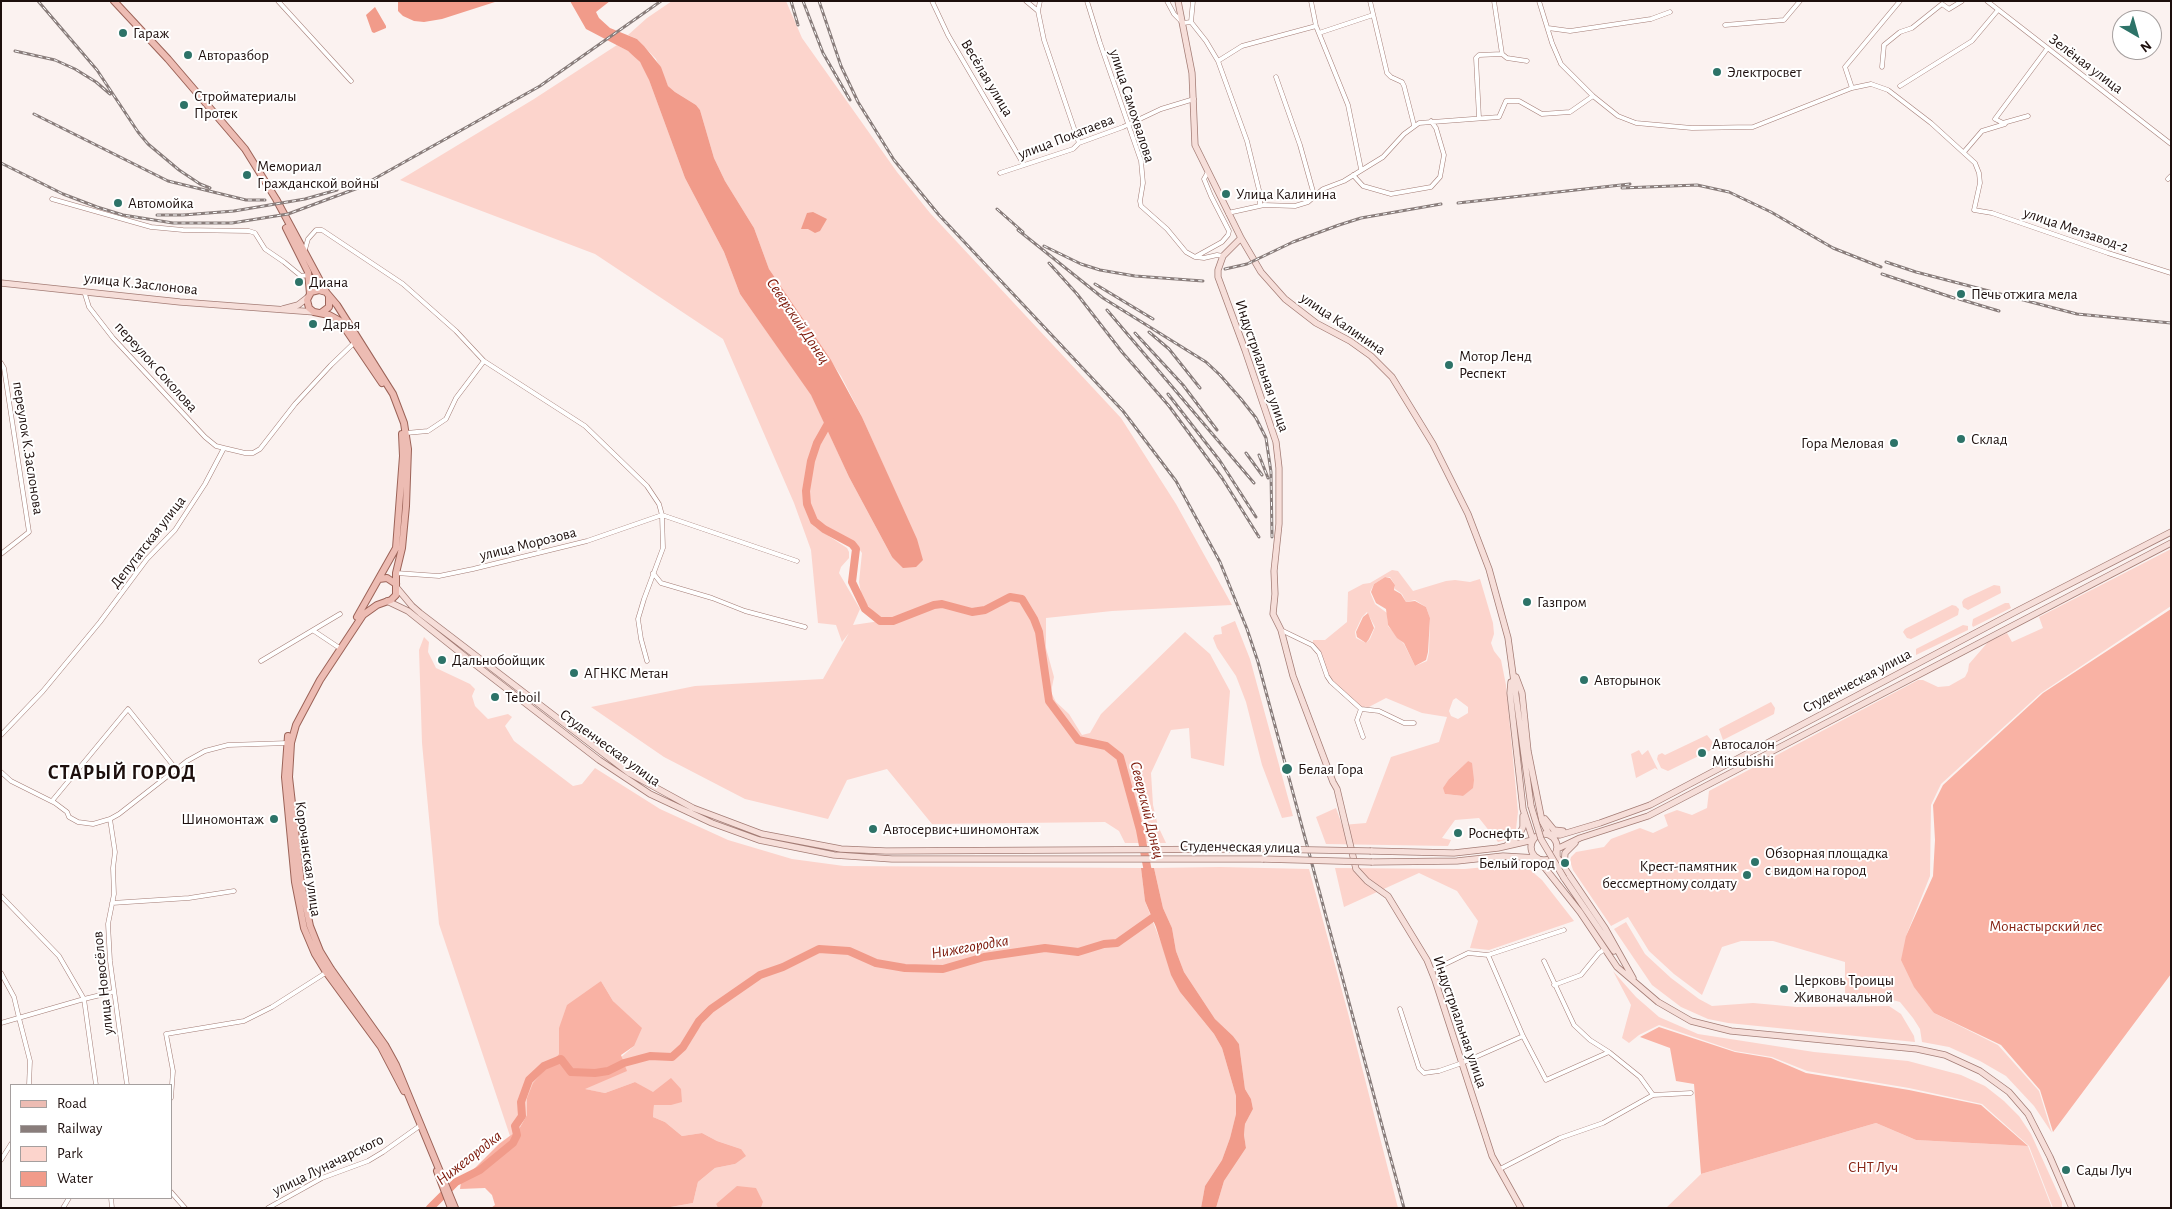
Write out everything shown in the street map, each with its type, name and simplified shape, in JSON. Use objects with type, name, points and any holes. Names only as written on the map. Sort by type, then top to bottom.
[{"type":"main road","points":[[109,1],[172,68],[242,151],[274,204],[309,275],[308,307],[317,313],[340,321],[390,397],[400,424],[403,442],[397,542],[394,554],[373,589],[375,596],[385,601],[394,598],[396,574],[402,548],[408,458],[406,433],[394,394],[337,305],[328,295],[276,199],[232,131],[114,1]]},
{"type":"main road","name":"улица Калинина","points":[[1178,1],[1184,23],[1192,72],[1196,145],[1241,238],[1261,272],[1284,299],[1316,322],[1350,341],[1371,356],[1392,377],[1403,393],[1442,462],[1473,527],[1498,600],[1508,638],[1512,666]]},
{"type":"main road","points":[[1223,256],[1241,238]]},
{"type":"main road","name":"Индустриальная улица","points":[[1223,256],[1218,270],[1218,277],[1272,426],[1280,468],[1279,524],[1274,571],[1275,594],[1273,614],[1281,630],[1293,676],[1337,789],[1356,869],[1367,882],[1388,896],[1427,960],[1492,1156],[1521,1208]]},
{"type":"main road","name":"улица К.Заслонова","points":[[1,283],[317,313]]},
{"type":"main road","points":[[308,296],[318,290],[328,295]]},
{"type":"main road","points":[[317,313],[329,307],[328,295]]},
{"type":"main road","name":"улица К.Заслонова","points":[[279,310],[298,305],[308,296]]},
{"type":"main road","name":"Студенческая улица","points":[[1549,834],[1560,835],[1622,816],[1650,805],[2171,532]]},
{"type":"main road","name":"Студенческая улица","points":[[1557,849],[1580,838],[1624,824],[1675,802],[2171,543]]},
{"type":"main road","points":[[379,579],[387,578],[396,586]]},
{"type":"main road","name":"Студенческая улица","points":[[396,586],[416,610],[613,762],[655,789],[693,808],[735,825],[793,841],[850,849],[915,852],[1262,849],[1454,852],[1498,848],[1533,840]]},
{"type":"main road","name":"Корочанская улица","points":[[373,589],[309,692],[292,724],[285,777],[295,882],[304,928],[315,954],[385,1045],[404,1082],[455,1208]]},
{"type":"main road","name":"Студенческая улица","points":[[385,601],[408,611],[599,760],[637,786],[670,804],[726,829],[792,848],[852,856],[1115,860],[1263,859],[1372,862],[1457,861],[1503,856],[1537,858]]},
{"type":"main road","name":"Корочанская улица","points":[[288,743],[320,680],[363,615],[385,601]]},
{"type":"main road","points":[[1512,666],[1522,692],[1528,751],[1542,821],[1549,834],[1555,839],[1557,856],[1564,869],[1606,928],[1635,982]]},
{"type":"main road","points":[[1512,666],[1530,806],[1541,839],[1564,878],[1635,982]]},
{"type":"main road","points":[[1498,848],[1510,843],[1523,827],[1523,809],[1510,693],[1512,666]]},
{"type":"main road","points":[[1536,792],[1544,818],[1548,824],[1560,832],[1577,830]]},
{"type":"main road","points":[[1523,809],[1533,840],[1531,849],[1580,912],[1617,967],[1645,993],[1673,1012],[1692,1021],[1709,1026],[1731,1031],[1917,1049],[1945,1055],[1980,1071],[2009,1092],[2028,1114],[2050,1157],[2072,1208]]},
{"type":"main road","points":[[1622,816],[1624,824]]},
{"type":"main road","points":[[1533,840],[1543,834],[1549,834]]},
{"type":"main road","points":[[1564,869],[1563,859],[1565,853],[1580,838]]},
{"type":"main road","points":[[1537,858],[1548,858],[1557,849]]},
{"type":"main road","name":"Корочанская улица","points":[[450,1198],[451,1208]]},
{"type":"street","points":[[278,1],[350,81]]},
{"type":"street","name":"Весёлая улица","points":[[932,1],[948,35],[1024,165]]},
{"type":"street","points":[[1026,1],[1038,11]]},
{"type":"street","points":[[1040,1],[1038,11],[1044,40],[1079,143]]},
{"type":"street","name":"улица Самохвалова","points":[[1087,1],[1141,161],[1143,182],[1141,206],[1167,229],[1186,252],[1195,257]]},
{"type":"street","points":[[1167,1],[1174,14],[1184,23],[1191,22]]},
{"type":"street","points":[[1193,1],[1191,22],[1206,41],[1218,62],[1247,142],[1260,194],[1260,206]]},
{"type":"street","points":[[1311,1],[1316,26],[1348,105],[1361,169]]},
{"type":"street","points":[[1370,1],[1387,73],[1391,78],[1402,82],[1414,125]]},
{"type":"street","points":[[1494,1],[1502,54]]},
{"type":"street","points":[[1539,1],[1561,64],[1592,96],[1618,116],[1636,123],[1692,128],[1753,127],[1852,88],[1871,84],[1888,90],[1931,123],[1964,152],[1982,130],[2028,116]]},
{"type":"street","points":[[1725,25],[1784,20],[1800,1]]},
{"type":"street","points":[[1852,88],[1845,67],[1900,1]]},
{"type":"street","points":[[1882,67],[1884,45],[1900,32],[1912,28],[1942,4],[1949,9],[1962,1]]},
{"type":"street","name":"Зелёная улица","points":[[1987,1],[2171,144]]},
{"type":"street","points":[[1900,86],[1972,41],[1998,10]]},
{"type":"street","points":[[1548,28],[1570,31],[1651,18],[1670,12]]},
{"type":"street","points":[[1319,33],[1373,15]]},
{"type":"street","points":[[1218,62],[1242,46],[1316,26]]},
{"type":"street","points":[[2007,123],[1995,119],[2047,49]]},
{"type":"street","points":[[1479,118],[1476,58],[1479,55],[1502,54],[1507,58],[1527,61]]},
{"type":"street","points":[[1276,77],[1300,145],[1314,195]]},
{"type":"street","points":[[1228,212],[1260,206],[1295,206],[1308,202],[1314,195],[1383,157],[1414,125],[1431,121],[1499,117],[1506,101],[1519,101],[1542,114],[1570,112],[1592,96]]},
{"type":"street","name":"улица Покатаева","points":[[1000,172],[1073,149],[1079,143],[1123,128],[1162,109],[1194,99]]},
{"type":"street","points":[[1353,175],[1363,186],[1391,194],[1432,187],[1440,177],[1444,155],[1436,128],[1431,121]]},
{"type":"street","name":"улица Мелзавод-2","points":[[1964,152],[1975,163],[1979,173],[1980,183],[1974,210],[1992,213],[2108,254],[2171,272]]},
{"type":"street","points":[[1195,257],[1222,242],[1229,231],[1204,179],[1208,172]]},
{"type":"street","points":[[52,199],[151,227],[183,230],[249,230],[265,249],[300,276],[309,275]]},
{"type":"street","points":[[304,253],[308,239],[314,232],[322,230],[403,284],[456,331],[484,361],[585,426],[647,486],[659,504],[662,516],[663,548],[638,619],[647,661]]},
{"type":"street","points":[[1195,257],[1223,256]]},
{"type":"street","name":"переулок Соколова","points":[[84,290],[89,307],[113,338],[205,437],[216,446],[224,448]]},
{"type":"street","points":[[224,448],[245,453],[253,453],[260,450],[295,404],[355,342]]},
{"type":"street","points":[[406,433],[428,431],[446,419],[456,398],[484,361]]},
{"type":"street","name":"переулок К.Заслонова","points":[[1,363],[4,368],[29,532],[1,554]]},
{"type":"street","name":"Депутатская улица","points":[[1,735],[43,691],[100,622],[147,559],[175,530],[205,484],[224,448]]},
{"type":"street","points":[[662,516],[797,561]]},
{"type":"street","name":"улица Морозова","points":[[396,574],[439,576],[473,569],[587,541],[662,516]]},
{"type":"street","points":[[653,574],[661,583],[712,598],[745,611],[805,627]]},
{"type":"street","points":[[261,662],[340,614]]},
{"type":"street","points":[[1281,630],[1312,645],[1319,653],[1331,682],[1361,709],[1379,711],[1404,723],[1414,723]]},
{"type":"street","points":[[314,631],[338,647]]},
{"type":"street","points":[[52,801],[128,709],[176,770]]},
{"type":"street","points":[[1361,709],[1357,720],[1363,737]]},
{"type":"street","points":[[1,772],[11,781],[52,801],[78,822],[93,824],[110,819],[205,750],[228,745],[288,743]]},
{"type":"street","name":"улица Новосёлов","points":[[110,819],[115,852],[113,868],[114,894],[108,924],[113,992],[127,1084]]},
{"type":"street","points":[[112,902],[189,898],[234,890]]},
{"type":"street","points":[[1,896],[60,956],[84,999],[96,1084]]},
{"type":"street","points":[[1431,971],[1468,953],[1488,955],[1564,930]]},
{"type":"street","points":[[1554,985],[1581,975],[1599,953],[1605,949]]},
{"type":"street","points":[[1488,955],[1523,1036],[1546,1080],[1610,1052]]},
{"type":"street","points":[[1544,961],[1574,1025],[1590,1040],[1610,1052],[1640,1078],[1653,1095]]},
{"type":"street","points":[[172,1084],[173,1071],[166,1034],[244,1021],[272,1007],[329,970]]},
{"type":"street","points":[[1,973],[14,997],[20,1018],[30,1060],[29,1084]]},
{"type":"street","points":[[1,1023],[113,992]]},
{"type":"street","points":[[1400,1009],[1419,1068],[1424,1073],[1439,1071],[1462,1063],[1523,1036]]},
{"type":"street","points":[[1500,1169],[1560,1138],[1603,1123],[1653,1095],[1691,1093]]},
{"type":"street","name":"улица Луначарского","points":[[268,1208],[322,1178],[368,1161],[420,1125]]},
{"type":"street","points":[[1,1160],[10,1146]]},
{"type":"street","points":[[172,1193],[185,1208]]},
{"type":"green space","points":[[672,1],[786,1],[802,38],[897,172],[930,213],[1121,418],[1176,504],[1232,605],[1112,611],[1046,618],[1046,648],[1054,677],[1051,692],[1056,702],[1069,714],[1082,735],[1090,733],[1101,714],[1185,632],[1210,654],[1230,691],[1224,766],[1191,758],[1189,728],[1171,730],[1151,773],[1153,805],[1158,826],[1166,843],[1125,843],[1119,831],[1105,822],[932,824],[887,769],[847,780],[828,819],[745,799],[664,757],[591,707],[695,686],[823,679],[849,633],[842,642],[836,625],[818,623],[811,550],[794,503],[723,339],[595,254],[400,180],[534,99],[617,45],[628,51],[635,56],[645,69],[685,178],[724,252],[740,294],[811,394],[849,477],[892,557],[901,505],[862,417],[841,376],[769,269],[754,228],[725,181],[714,158],[700,110],[696,105],[668,86],[656,59],[637,39],[628,35],[647,18]],"holes":[[[805,507],[821,523],[854,542],[862,553],[859,582],[862,599],[877,616],[881,618],[892,617],[880,621],[853,625],[860,609],[839,573],[841,567],[849,558],[849,552],[847,548],[815,527]]]},
{"type":"green space","points":[[2171,549],[2171,606],[2041,693],[1941,784],[1931,805],[1930,876],[1906,936],[1934,1013],[1998,1045],[2039,1091],[2052,1133],[2034,1106],[2006,1076],[1980,1061],[1949,1047],[1922,1042],[1920,1029],[1900,1002],[1885,998],[1839,1002],[1845,997],[1845,962],[1773,941],[1741,941],[1722,947],[1702,995],[1674,974],[1649,951],[1628,917],[1611,926],[1573,870],[1570,861],[1576,852],[1604,847],[1611,839],[1640,828],[1653,833],[1668,826],[1664,815],[1677,810],[1692,815],[1707,808],[1709,791],[1918,680],[1923,680],[1938,687],[1949,686],[1965,677],[1969,664],[1988,642],[2007,633],[2012,642],[2043,628],[2039,617]]},
{"type":"green space","points":[[1392,570],[1398,571],[1413,591],[1446,581],[1470,582],[1480,579],[1493,623],[1494,634],[1491,643],[1501,660],[1506,685],[1518,812],[1516,829],[1508,839],[1498,842],[1479,818],[1455,820],[1442,838],[1451,840],[1448,846],[1326,844],[1316,817],[1336,808],[1342,825],[1366,823],[1391,757],[1439,742],[1447,717],[1422,713],[1386,698],[1367,708],[1361,708],[1331,681],[1313,644],[1313,640],[1325,640],[1347,622],[1348,592],[1363,584],[1370,583]],"holes":[[[1385,577],[1390,577],[1395,585],[1395,589],[1402,594],[1406,602],[1415,600],[1426,607],[1430,618],[1427,661],[1415,666],[1404,644],[1388,626],[1387,613],[1375,604],[1370,592],[1374,584]],[[1367,612],[1375,627],[1370,639],[1366,643],[1356,638],[1355,632],[1362,617]],[[1456,698],[1468,707],[1468,713],[1458,719],[1451,716],[1449,711],[1453,700]],[[1468,761],[1463,796],[1445,794],[1449,779]]]},
{"type":"green space","points":[[1385,577],[1390,578],[1395,585],[1394,590],[1401,594],[1406,602],[1415,601],[1426,607],[1430,618],[1426,660],[1415,666],[1404,643],[1397,638],[1388,625],[1386,609],[1376,603],[1371,592],[1374,584]]},
{"type":"green space","points":[[1994,585],[2000,586],[2001,593],[1968,610],[1963,607],[1962,602],[1964,599]]},
{"type":"green space","points":[[2005,603],[2009,603],[2011,608],[1973,627],[1973,619]]},
{"type":"green space","points":[[1952,605],[1959,609],[1958,615],[1911,639],[1907,638],[1903,632],[1905,629]]},
{"type":"green space","name":"Монастырский лес","points":[[2171,609],[2171,974],[2053,1132],[2040,1090],[2001,1045],[1934,1013],[1914,987],[1901,960],[1906,936],[1933,876],[1935,840],[1933,805],[1943,785],[2043,693]]},
{"type":"green space","points":[[1368,613],[1374,628],[1366,643],[1357,637],[1356,632],[1363,617]]},
{"type":"green space","points":[[1235,621],[1250,659],[1293,816],[1282,818],[1262,765],[1246,702],[1236,676],[1217,648],[1213,638],[1215,635],[1222,634],[1221,627]]},
{"type":"green space","points":[[1963,625],[1968,626],[1968,630],[1916,655],[1916,649]]},
{"type":"green space","points":[[424,637],[429,642],[428,652],[436,668],[470,684],[475,689],[472,696],[475,706],[488,719],[508,714],[512,717],[505,726],[514,741],[573,786],[582,784],[595,768],[660,809],[728,840],[792,859],[844,866],[1141,868],[1145,901],[1180,992],[1214,1034],[1222,1048],[1236,1096],[1236,1114],[1230,1138],[1222,1160],[1205,1186],[1201,1208],[761,1208],[763,1202],[716,1204],[718,1208],[665,1208],[693,1203],[698,1182],[715,1168],[735,1164],[741,1149],[717,1141],[702,1133],[682,1136],[665,1122],[653,1117],[654,1105],[671,1105],[635,1082],[605,1093],[584,1089],[634,1046],[626,1015],[613,1001],[601,981],[559,1028],[559,1054],[527,1098],[527,1115],[519,1129],[510,1136],[439,924],[422,743],[419,650]]},
{"type":"green space","points":[[1771,702],[1775,708],[1774,714],[1723,740],[1719,729]]},
{"type":"green space","points":[[1707,735],[1715,745],[1713,749],[1668,771],[1661,768],[1657,759],[1658,755],[1662,753],[1665,755]]},
{"type":"green space","points":[[1639,750],[1642,755],[1648,750],[1658,770],[1655,768],[1636,778],[1631,754]]},
{"type":"green space","points":[[1468,761],[1472,763],[1473,788],[1463,796],[1445,794],[1443,788],[1449,779]]},
{"type":"green space","points":[[1506,865],[1529,869],[1542,880],[1574,921],[1489,950],[1470,948],[1478,921],[1457,891],[1419,873],[1344,907],[1335,868],[1465,869]]},
{"type":"green space","points":[[1154,868],[1309,869],[1398,1208],[1216,1208],[1224,1181],[1246,1148],[1245,1124],[1253,1109],[1251,1099],[1245,1089],[1239,1044],[1215,1019],[1184,972],[1176,951],[1172,928],[1163,908]]},
{"type":"green space","points":[[1626,922],[1645,954],[1671,978],[1699,999],[1712,1006],[1753,1003],[1797,1007],[1889,1006],[1901,1014],[1914,1036],[1915,1042],[1728,1023],[1708,1019],[1681,1007],[1652,985],[1614,929]]},
{"type":"green space","points":[[1613,971],[1636,997],[1659,1017],[1698,1034],[1814,1052],[1908,1061],[1961,1075],[1985,1086],[2019,1116],[2031,1134],[2062,1202],[2062,1208],[2053,1208],[2029,1146],[1982,1104],[1909,1088],[1807,1071],[1772,1057],[1735,1051],[1659,1025],[1639,1035],[1629,1043],[1622,1038],[1631,1005]]},
{"type":"green space","points":[[601,981],[613,1001],[642,1028],[634,1046],[621,1055],[627,1071],[585,1089],[605,1093],[635,1082],[653,1092],[671,1078],[681,1089],[682,1102],[671,1105],[654,1105],[653,1117],[665,1122],[682,1136],[702,1133],[717,1141],[741,1149],[746,1156],[735,1164],[715,1168],[698,1182],[693,1203],[665,1208],[491,1208],[495,1205],[492,1195],[485,1188],[460,1189],[461,1182],[499,1144],[519,1129],[527,1115],[527,1098],[533,1083],[559,1054],[559,1028],[567,1005]]},
{"type":"green space","points":[[1659,1027],[1735,1052],[1771,1058],[1806,1073],[1909,1090],[1981,1105],[2028,1146],[1916,1140],[1876,1123],[1701,1174],[1694,1084],[1676,1081],[1670,1048],[1640,1037]]},
{"type":"green space","name":"СНТ Луч","points":[[1876,1123],[1916,1140],[2028,1146],[2052,1208],[1666,1208],[1701,1174]]},
{"type":"green space","points":[[737,1186],[756,1188],[763,1202],[761,1208],[718,1208],[716,1204]]},
{"type":"water","points":[[398,1],[498,1],[442,19],[424,22],[414,21],[403,16],[398,11]]},
{"type":"water","points":[[570,1],[610,1],[596,12],[599,18],[610,28],[637,39],[661,67],[668,86],[696,105],[700,110],[714,158],[725,181],[754,228],[769,269],[831,360],[862,417],[917,539],[923,560],[916,567],[903,568],[892,557],[849,477],[811,395],[740,294],[724,252],[685,178],[649,80],[640,62],[628,51],[586,29]]},
{"type":"water","points":[[375,7],[386,28],[374,33],[366,15]]},
{"type":"water","points":[[813,212],[827,219],[820,231],[815,233],[808,229],[801,229],[807,213]]},
{"type":"water","points":[[1141,868],[1154,868],[1163,908],[1172,928],[1176,951],[1184,972],[1215,1019],[1239,1044],[1245,1089],[1251,1099],[1253,1109],[1245,1124],[1246,1148],[1224,1181],[1216,1208],[1201,1208],[1205,1186],[1222,1160],[1230,1138],[1236,1114],[1236,1096],[1222,1048],[1214,1034],[1180,992],[1171,975],[1156,927],[1145,901]]},
{"type":"waterway","name":"Северский Донец","points":[[830,420],[817,443],[811,461],[806,491],[807,504],[814,521],[824,529],[852,544],[856,549],[852,582],[865,609],[880,621],[893,621],[934,605],[942,604],[972,612],[985,610],[1010,597],[1022,599],[1034,619],[1039,632],[1049,701],[1078,740],[1106,746],[1120,757],[1140,830],[1149,877]]},
{"type":"waterway","name":"Нижегородка","points":[[430,1208],[456,1182],[480,1170],[513,1143],[517,1135],[515,1126],[522,1116],[521,1102],[529,1080],[544,1066],[561,1059],[571,1072],[595,1073],[608,1071],[624,1063],[650,1056],[672,1057],[683,1047],[699,1021],[711,1009],[760,975],[783,967],[819,949],[849,951],[876,963],[905,968],[943,969],[984,957],[1045,948],[1078,952],[1104,944],[1117,943],[1158,914]]},
{"type":"railway","points":[[38,1],[97,70],[148,144],[179,170],[200,184],[210,188]]},
{"type":"railway","points":[[1,163],[63,194],[123,215],[173,223],[232,223],[288,214],[358,188],[540,86],[661,1]]},
{"type":"railway","points":[[791,1],[798,25]]},
{"type":"railway","points":[[803,1],[823,53],[850,100]]},
{"type":"railway","points":[[819,1],[841,66],[858,102],[894,160],[939,215],[1123,411],[1176,481],[1220,562],[1258,662],[1404,1208]]},
{"type":"railway","points":[[15,51],[55,60],[75,69],[96,82],[110,94]]},
{"type":"railway","points":[[34,114],[168,181],[246,200],[265,200]]},
{"type":"railway","points":[[1458,203],[1630,184]]},
{"type":"railway","points":[[1622,188],[1697,185],[1729,192],[1771,212],[1833,248],[1881,267]]},
{"type":"railway","points":[[157,215],[234,211],[305,199],[337,190]]},
{"type":"railway","points":[[1225,269],[1247,264],[1293,242],[1361,218],[1441,204]]},
{"type":"railway","points":[[997,209],[1023,232]]},
{"type":"railway","points":[[1018,230],[1103,298],[1206,362],[1241,399],[1256,418],[1266,438],[1271,472],[1272,537]]},
{"type":"railway","points":[[1044,246],[1081,264],[1100,270],[1135,276],[1203,281]]},
{"type":"railway","points":[[1886,262],[1916,272],[2077,314],[2171,323]]},
{"type":"railway","points":[[1049,263],[1077,294],[1122,352],[1169,406],[1222,478],[1259,537]]},
{"type":"railway","points":[[1882,274],[1954,298]]},
{"type":"railway","points":[[1095,284],[1153,319]]},
{"type":"railway","points":[[1959,299],[1999,311]]},
{"type":"railway","points":[[1107,310],[1254,483]]},
{"type":"railway","points":[[1149,332],[1169,349],[1200,388]]},
{"type":"railway","points":[[1135,333],[1183,385],[1217,430]]},
{"type":"railway","points":[[1168,394],[1220,461],[1256,517]]},
{"type":"railway","points":[[1246,453],[1262,475]]},
{"type":"railway","points":[[1259,455],[1268,478]]},
{"type":"place","name":"Гараж","points":[[123,33]]},
{"type":"place","name":"Авторазбор","points":[[188,55]]},
{"type":"place","name":"Электросвет","points":[[1717,72]]},
{"type":"place","name":"Стройматериалы Протек","points":[[184,105]]},
{"type":"place","name":"Мемориал Гражданской войны","points":[[247,175]]},
{"type":"place","name":"Улица Калинина","points":[[1226,194]]},
{"type":"place","name":"Автомойка","points":[[118,203]]},
{"type":"place","name":"Диана","points":[[299,282]]},
{"type":"place","name":"Печь отжига мела","points":[[1961,294]]},
{"type":"place","name":"Дарья","points":[[313,324]]},
{"type":"place","name":"Мотор Ленд Респект","points":[[1449,365]]},
{"type":"place","name":"Склад","points":[[1961,439]]},
{"type":"place","name":"Гора Меловая","points":[[1894,443]]},
{"type":"place","name":"Газпром","points":[[1527,602]]},
{"type":"place","name":"Дальнобойщик","points":[[442,660]]},
{"type":"place","name":"АГНКС Метан","points":[[574,673]]},
{"type":"place","name":"Авторынок","points":[[1584,680]]},
{"type":"place","name":"Teboil","points":[[495,697]]},
{"type":"place","name":"Автосалон Mitsubishi","points":[[1702,753]]},
{"type":"place","name":"Белая Гора","points":[[1287,769]]},
{"type":"place","name":"Шиномонтаж","points":[[274,819]]},
{"type":"place","name":"Автосервис+шиномонтаж","points":[[873,829]]},
{"type":"place","name":"Роснефть","points":[[1458,833]]},
{"type":"place","name":"Обзорная площадка с видом на город","points":[[1755,862]]},
{"type":"place","name":"Белый город","points":[[1565,863]]},
{"type":"place","name":"Крест-памятник бессмертному солдату","points":[[1747,875]]},
{"type":"place","name":"Церковь Троицы Живоначальной","points":[[1784,989]]},
{"type":"place","name":"Сады Луч","points":[[2066,1170]]},
{"type":"district","name":"СТАРЫЙ ГОРОД","points":[[122,773]]}]
